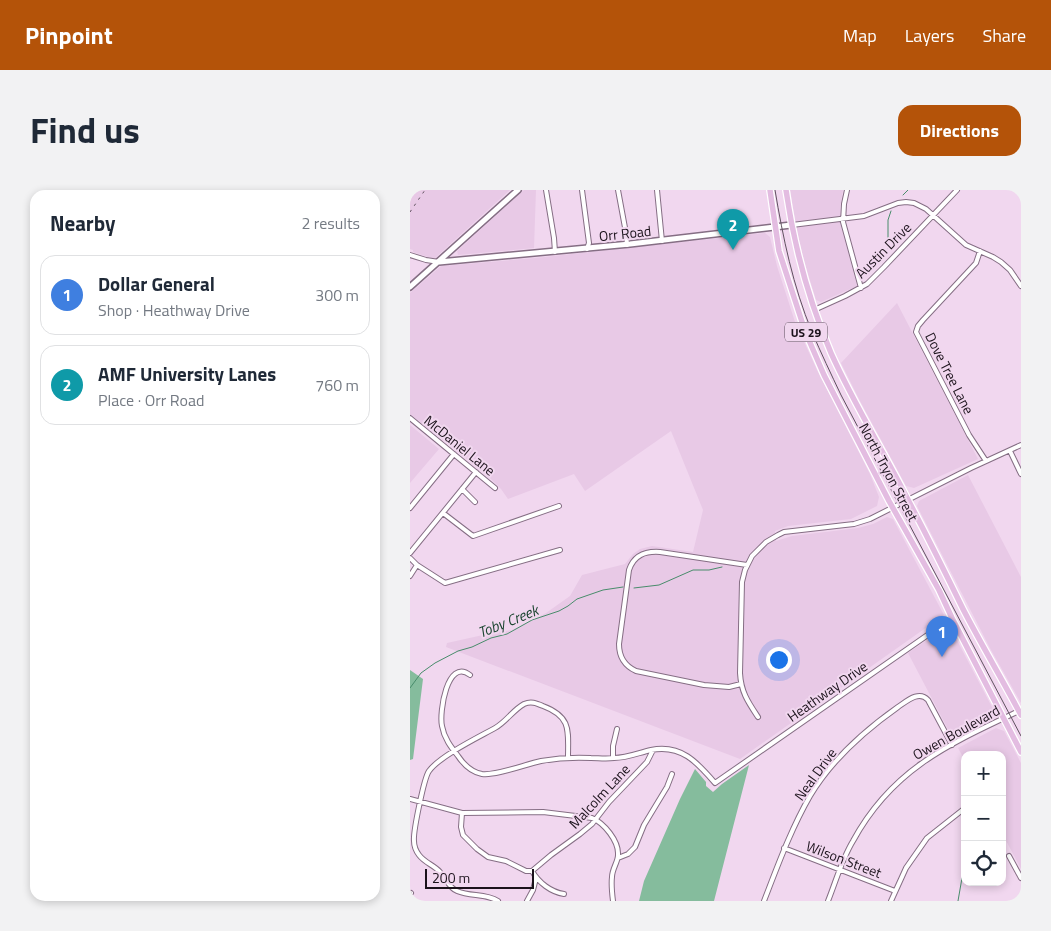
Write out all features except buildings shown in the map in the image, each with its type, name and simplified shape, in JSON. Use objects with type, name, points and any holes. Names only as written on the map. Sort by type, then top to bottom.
[{"type":"main road","name":"North Tryon Street","points":[[770,190],[779,251],[805,331],[824,375],[893,508],[925,563],[1021,752]]},
{"type":"main road","name":"North Tryon Street","points":[[786,190],[797,252],[814,310],[832,354],[860,412],[1020,713]]},
{"type":"street","points":[[410,287],[518,190]]},
{"type":"street","points":[[546,190],[555,252]]},
{"type":"street","points":[[582,190],[589,243],[587,248]]},
{"type":"street","points":[[618,190],[627,244]]},
{"type":"street","points":[[657,190],[662,241]]},
{"type":"street","points":[[847,190],[843,219],[861,288]]},
{"type":"street","name":"Austin Drive","points":[[814,310],[867,284],[957,190]]},
{"type":"street","name":"Orr Road","points":[[410,255],[438,262],[662,241],[864,216],[892,205],[906,202],[914,203],[933,215],[963,243],[1004,264],[1021,286]]},
{"type":"street","name":"Dove Tree Lane","points":[[980,251],[976,263],[923,320],[916,332],[969,435],[986,461]]},
{"type":"street","name":"McDaniel Lane","points":[[410,418],[495,488]]},
{"type":"street","points":[[758,717],[745,696],[740,673],[742,578],[747,565],[757,551],[766,542],[789,531],[854,524],[870,518],[1021,445]]},
{"type":"street","points":[[1010,450],[1021,474]]},
{"type":"street","points":[[410,508],[454,454]]},
{"type":"street","points":[[410,553],[476,472]]},
{"type":"street","points":[[462,489],[475,502]]},
{"type":"street","points":[[443,513],[473,536],[559,506]]},
{"type":"street","points":[[410,558],[417,565],[446,583],[560,550]]},
{"type":"street","points":[[741,684],[729,687],[704,684],[636,671],[629,668],[622,660],[619,644],[629,570],[634,559],[640,554],[660,552],[747,565]]},
{"type":"street","points":[[410,576],[417,565]]},
{"type":"street","name":"Heathway Drive","points":[[653,750],[667,750],[684,754],[697,762],[715,783],[952,618]]},
{"type":"street","points":[[470,675],[458,672],[451,678],[446,688],[440,712],[444,733],[454,751],[467,767],[476,772],[483,774],[498,772],[542,761],[568,758],[630,756],[653,750]]},
{"type":"street","name":"Neal Drive","points":[[764,901],[784,848],[810,796],[845,750],[864,733],[914,697],[924,696],[952,744]]},
{"type":"street","points":[[498,901],[490,896],[453,889],[440,872],[419,855],[412,841],[425,778],[436,764],[454,751],[500,726],[523,705],[531,702],[547,707],[563,718],[568,730],[568,758]]},
{"type":"street","name":"Owen Boulevard","points":[[828,901],[852,842],[872,810],[890,789],[921,763],[952,744],[1003,718],[1020,713]]},
{"type":"street","points":[[613,758],[613,746],[617,729]]},
{"type":"street","name":"Malcolm Lane","points":[[532,871],[580,834],[595,819],[647,762],[653,750]]},
{"type":"street","points":[[618,858],[628,854],[635,846],[644,825],[667,787],[672,774]]},
{"type":"street","points":[[410,799],[462,812],[543,812],[595,819],[603,824],[612,836],[618,852],[612,878],[613,901]]},
{"type":"street","points":[[891,901],[908,863],[926,838],[961,811]]},
{"type":"street","points":[[462,812],[461,830],[477,850],[526,871],[532,871],[536,878],[554,892],[564,894]]},
{"type":"street","name":"Wilson Street","points":[[784,848],[895,891]]},
{"type":"street","points":[[1009,856],[1021,878]]},
{"type":"street","points":[[527,901],[533,890],[536,878]]},
{"type":"shaded area","points":[[410,190],[510,190],[434,259],[413,252],[410,249]]},
{"type":"shaded area","points":[[524,190],[536,190],[534,248],[458,255],[457,251]]},
{"type":"shaded area","points":[[790,190],[843,190],[840,208],[841,226],[857,286],[821,302],[816,300],[804,261]]},
{"type":"shaded area","points":[[765,233],[770,237],[795,322],[817,370],[870,474],[879,497],[877,506],[851,519],[788,526],[775,531],[776,541],[792,536],[858,528],[873,524],[887,517],[893,519],[944,615],[740,759],[446,647],[447,643],[512,630],[546,613],[570,596],[582,575],[625,564],[640,549],[652,546],[693,552],[703,510],[671,431],[585,491],[574,474],[508,499],[489,477],[410,414],[410,293],[441,266],[535,258]]},
{"type":"shaded area","points":[[897,303],[978,459],[914,488],[906,486],[841,363]]},
{"type":"shaded area","points":[[410,425],[439,449],[410,483]]},
{"type":"shaded area","points":[[968,475],[1021,577],[1021,703],[991,650],[917,506],[919,501]]},
{"type":"shaded area","points":[[949,625],[993,709],[994,715],[952,737],[908,653]]},
{"type":"shaded area","points":[[996,728],[1004,731],[1021,763],[1021,869],[1006,841],[1006,751],[961,751],[961,754],[958,748]]},
{"type":"green space","points":[[410,670],[423,679],[413,759],[410,760]]},
{"type":"green space","points":[[749,765],[714,901],[639,901],[644,881],[695,769],[706,782],[706,786],[713,792]]},
{"type":"waterway","points":[[903,195],[908,190]]},
{"type":"waterway","points":[[888,248],[888,220],[891,211]]},
{"type":"waterway","name":"Toby Creek","points":[[634,588],[659,585],[693,570],[709,570],[722,567]]},
{"type":"waterway","name":"Toby Creek","points":[[410,688],[421,673],[458,651],[507,634],[532,620],[559,611],[577,599],[603,590],[623,587]]},
{"type":"waterway","points":[[958,901],[961,884]]},
{"type":"tram line","points":[[775,190],[794,280],[805,315],[819,348],[841,395],[1021,736]]},
{"type":"railway","points":[[410,212],[425,190]]},
{"type":"place","name":"AMF University Lanes","points":[[733,250]]},
{"type":"place","name":"Dollar General","points":[[942,657]]}]
